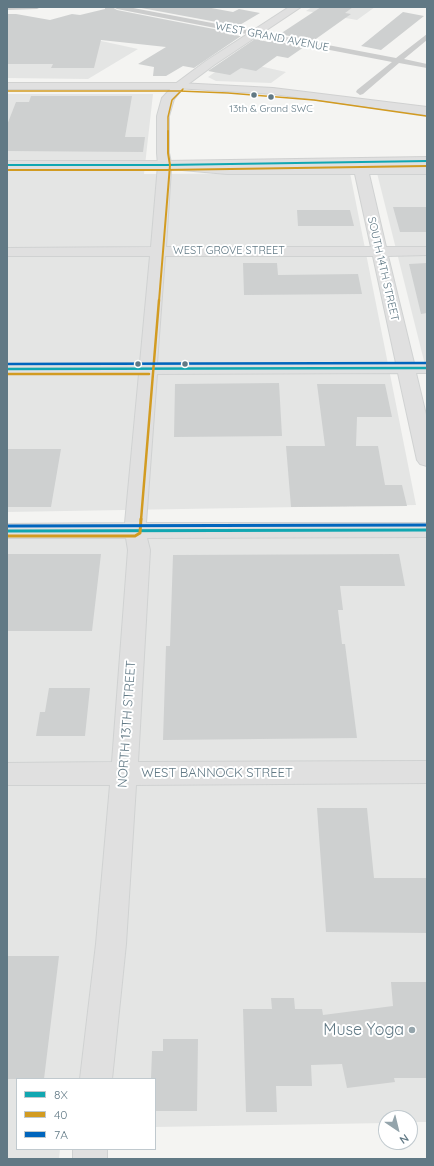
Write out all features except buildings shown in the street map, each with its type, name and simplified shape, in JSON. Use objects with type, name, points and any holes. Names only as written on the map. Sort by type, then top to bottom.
[{"type":"main road","points":[[179,86],[296,7]]},
{"type":"main road","points":[[7,86],[179,86],[273,91],[427,111]]},
{"type":"main road","points":[[165,165],[174,154],[177,114],[184,93],[179,86]]},
{"type":"main road","points":[[7,165],[165,165],[427,161]]},
{"type":"main road","points":[[165,165],[226,170],[427,170]]},
{"type":"main road","name":"NORTH 13TH STREET","points":[[96,1078],[111,944],[139,550],[135,531],[165,165]]},
{"type":"main road","name":"SOUTH 14TH STREET","points":[[360,170],[427,460]]},
{"type":"main road","name":"WEST GROVE STREET","points":[[7,252],[427,251]]},
{"type":"main road","points":[[7,369],[427,368]]},
{"type":"main road","points":[[7,531],[427,530]]},
{"type":"main road","name":"WEST BANNOCK STREET","points":[[7,774],[427,772]]},
{"type":"street","points":[[7,8],[37,7]]},
{"type":"street","name":"WEST GRAND AVENUE","points":[[117,7],[427,66]]},
{"type":"street","points":[[360,92],[427,36]]},
{"type":"shaded area","points":[[312,7],[375,7],[357,20],[306,11]]},
{"type":"shaded area","points":[[18,23],[138,49],[88,79],[7,78],[7,29]]},
{"type":"shaded area","points":[[232,60],[286,72],[271,83],[216,81],[208,77]]},
{"type":"shaded area","points":[[7,94],[153,94],[144,174],[350,173],[416,505],[7,512]]},
{"type":"shaded area","points":[[377,173],[427,173],[427,373]]},
{"type":"shaded area","points":[[427,524],[427,1122],[418,1122],[418,1110],[378,1110],[378,1123],[156,1127],[156,1078],[16,1078],[16,1150],[60,1150],[59,1159],[7,1159],[7,537]]},
{"type":"transit line","name":"40","points":[[7,536],[135,536],[140,533],[170,165],[168,153],[168,117],[172,100],[183,89]]},
{"type":"transit line","name":"40","points":[[7,91],[179,91],[228,93],[314,100],[426,116]]},
{"type":"transit line","name":"8X","points":[[7,165],[165,165],[427,161]]},
{"type":"transit line","name":"40","points":[[7,170],[165,170],[427,166]]},
{"type":"transit line","name":"7A","points":[[7,364],[427,363]]},
{"type":"transit line","name":"8X","points":[[7,369],[427,368]]},
{"type":"transit line","name":"40","points":[[7,374],[149,374]]},
{"type":"transit line","name":"7A","points":[[7,526],[427,525]]},
{"type":"transit line","name":"8X","points":[[7,531],[427,530]]},
{"type":"place","name":"13th & Grand SWC","points":[[271,97]]},
{"type":"place","name":"Muse Yoga","points":[[412,1030]]}]
